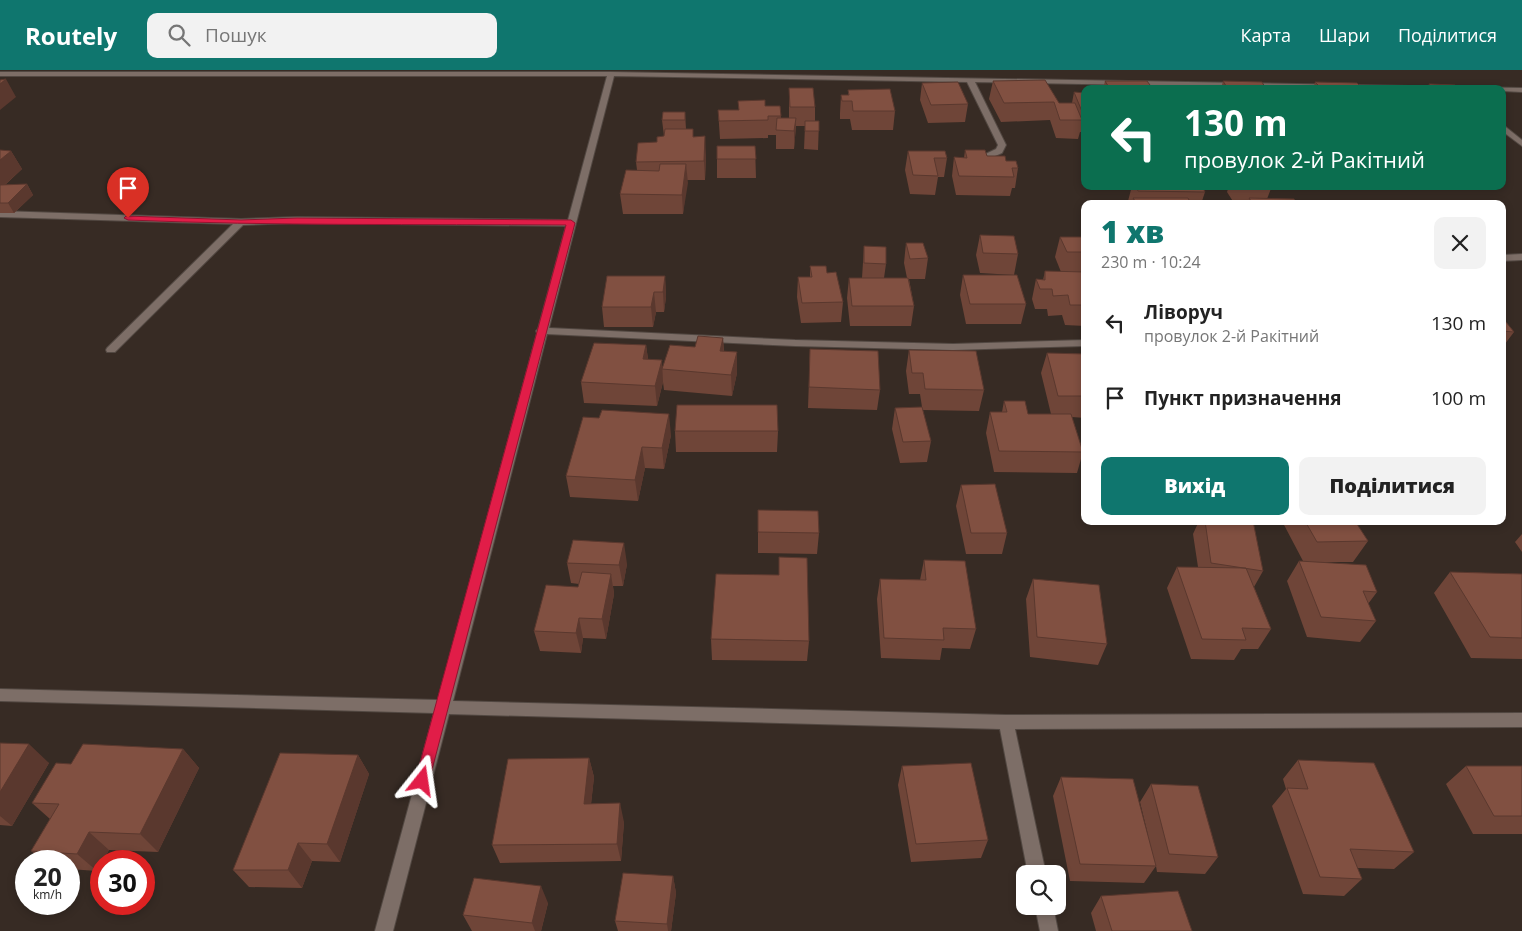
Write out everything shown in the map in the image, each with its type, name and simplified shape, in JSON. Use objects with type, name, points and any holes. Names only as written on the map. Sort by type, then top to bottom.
[{"type":"street","points":[[0,74],[611,74],[1276,85]]},
{"type":"street","points":[[384,931],[442,705],[611,74]]},
{"type":"street","points":[[963,167],[1000,152],[1002,145],[970,80]]},
{"type":"street","points":[[1506,89],[1522,90]]},
{"type":"street","points":[[1506,130],[1522,144]]},
{"type":"street","points":[[0,214],[241,222],[307,220],[571,223]]},
{"type":"street","points":[[111,350],[241,222]]},
{"type":"street","points":[[1506,258],[1522,257]]},
{"type":"street","points":[[541,332],[794,343],[933,346],[1081,343]]},
{"type":"street","points":[[0,695],[442,705],[1006,722],[1522,720]]},
{"type":"street","points":[[1006,722],[1035,865]]},
{"type":"street","points":[[1046,915],[1049,931]]},
{"type":"building","points":[[1045,80],[1059,103],[1075,103],[1081,120],[1060,120],[1054,102],[1004,103],[993,81]]},
{"type":"building","points":[[1105,81],[1147,81],[1150,85],[1108,85]]},
{"type":"building","points":[[1223,81],[1262,82],[1264,85],[1226,85]]},
{"type":"building","points":[[958,82],[968,104],[931,105],[922,83]]},
{"type":"building","points":[[1315,82],[1357,83],[1359,85],[1318,85]]},
{"type":"building","points":[[789,88],[813,88],[815,107],[790,107]]},
{"type":"building","points":[[890,89],[895,111],[853,111],[852,101],[842,101],[841,95],[849,95],[848,90]]},
{"type":"building","points":[[1074,92],[1081,93],[1081,109]]},
{"type":"building","points":[[765,100],[765,106],[780,106],[781,116],[768,116],[768,120],[719,121],[718,110],[739,110],[738,101]]},
{"type":"building","points":[[663,112],[685,112],[685,120],[662,120]]},
{"type":"building","points":[[777,118],[796,118],[794,131],[776,130]]},
{"type":"building","points":[[805,121],[819,121],[819,131],[805,131]]},
{"type":"building","points":[[665,129],[693,129],[693,137],[705,136],[704,161],[636,162],[638,143],[657,142],[657,137],[664,136]]},
{"type":"building","points":[[717,146],[755,146],[756,159],[717,159]]},
{"type":"building","points":[[0,150],[11,151],[0,160]]},
{"type":"building","points":[[965,150],[985,150],[987,156],[1005,156],[1006,161],[1016,161],[1018,168],[1012,168],[1014,177],[959,176],[954,157],[967,158]]},
{"type":"building","points":[[908,151],[945,151],[947,158],[934,158],[938,176],[913,175]]},
{"type":"building","points":[[660,164],[686,164],[682,195],[620,194],[626,170],[659,171]]},
{"type":"building","points":[[27,184],[8,203],[0,203],[0,185]]},
{"type":"building","points":[[1204,190],[1205,192],[1138,191]]},
{"type":"building","points":[[1133,198],[1188,198],[1189,200],[1134,200]]},
{"type":"building","points":[[1249,198],[1295,200],[1250,200]]},
{"type":"building","points":[[980,235],[1014,236],[1018,254],[983,253]]},
{"type":"building","points":[[1060,237],[1081,237],[1081,252],[1067,252]]},
{"type":"building","points":[[906,243],[923,243],[928,258],[910,259]]},
{"type":"building","points":[[864,246],[886,247],[886,264],[864,263]]},
{"type":"building","points":[[810,266],[826,266],[827,273],[836,272],[843,302],[802,303],[798,277],[812,277]]},
{"type":"building","points":[[1045,271],[1081,272],[1081,305],[1070,305],[1068,295],[1053,296],[1052,289],[1040,289],[1036,279],[1045,280]]},
{"type":"building","points":[[963,275],[1017,275],[1026,304],[970,304]]},
{"type":"building","points":[[607,276],[665,276],[663,292],[654,292],[651,307],[602,307]]},
{"type":"building","points":[[849,278],[908,278],[914,306],[852,306]]},
{"type":"building","points":[[1506,322],[1514,332],[1506,331]]},
{"type":"building","points":[[698,336],[723,338],[720,351],[737,352],[731,375],[662,369],[670,345],[695,347]]},
{"type":"building","points":[[594,343],[646,345],[643,359],[662,360],[655,386],[581,382]]},
{"type":"building","points":[[810,349],[878,351],[880,390],[809,387]]},
{"type":"building","points":[[909,350],[976,351],[984,390],[925,389],[923,373],[912,373]]},
{"type":"building","points":[[1047,353],[1081,354],[1081,396],[1058,396]]},
{"type":"building","points":[[1004,401],[1025,401],[1028,414],[1071,414],[1081,446],[1081,452],[999,451],[990,412],[1007,412]]},
{"type":"building","points":[[677,405],[777,405],[778,431],[675,431]]},
{"type":"building","points":[[922,407],[931,441],[903,442],[895,408]]},
{"type":"building","points":[[602,410],[669,414],[662,448],[642,447],[635,480],[566,476],[583,417],[599,418]]},
{"type":"building","points":[[995,484],[1007,533],[971,533],[961,485]]},
{"type":"building","points":[[758,510],[818,511],[819,533],[758,532]]},
{"type":"building","points":[[1206,525],[1254,525],[1263,571],[1211,563]]},
{"type":"building","points":[[1307,525],[1358,525],[1368,541],[1317,542]]},
{"type":"building","points":[[573,540],[624,543],[619,565],[567,563]]},
{"type":"building","points":[[779,557],[807,558],[809,641],[711,639],[716,574],[779,575]]},
{"type":"building","points":[[924,560],[965,561],[976,629],[943,628],[944,640],[884,638],[880,579],[926,580]]},
{"type":"building","points":[[1299,561],[1366,565],[1377,592],[1363,591],[1376,621],[1321,617]]},
{"type":"building","points":[[1177,567],[1246,568],[1271,629],[1242,628],[1246,640],[1202,639]]},
{"type":"building","points":[[582,572],[611,574],[602,619],[579,618],[576,633],[534,631],[546,585],[578,587]]},
{"type":"building","points":[[1450,572],[1522,574],[1522,638],[1490,637]]},
{"type":"building","points":[[1033,579],[1099,585],[1107,644],[1037,637]]},
{"type":"building","points":[[0,743],[29,744],[0,792]]},
{"type":"building","points":[[83,744],[183,749],[140,834],[89,832],[79,850],[32,850],[59,804],[32,803],[56,763],[71,764]]},
{"type":"building","points":[[280,753],[358,755],[327,844],[298,843],[288,870],[233,870]]},
{"type":"building","points":[[589,758],[584,804],[620,803],[617,844],[492,845],[508,759]]},
{"type":"building","points":[[1298,760],[1374,763],[1414,852],[1350,849],[1362,879],[1320,877],[1287,788],[1308,789]]},
{"type":"building","points":[[971,763],[988,840],[916,844],[902,766]]},
{"type":"building","points":[[1466,766],[1522,766],[1522,816],[1494,816]]},
{"type":"building","points":[[1061,777],[1133,779],[1156,866],[1080,864]]},
{"type":"building","points":[[1151,784],[1198,786],[1218,857],[1169,854]]},
{"type":"building","points":[[623,873],[673,876],[667,924],[615,921]]},
{"type":"building","points":[[474,878],[541,886],[532,923],[463,915]]},
{"type":"building","points":[[1178,891],[1192,931],[1112,931],[1101,896]]},
{"type":"route","points":[[128,218],[241,222],[297,220],[571,223],[422,781]]}]
